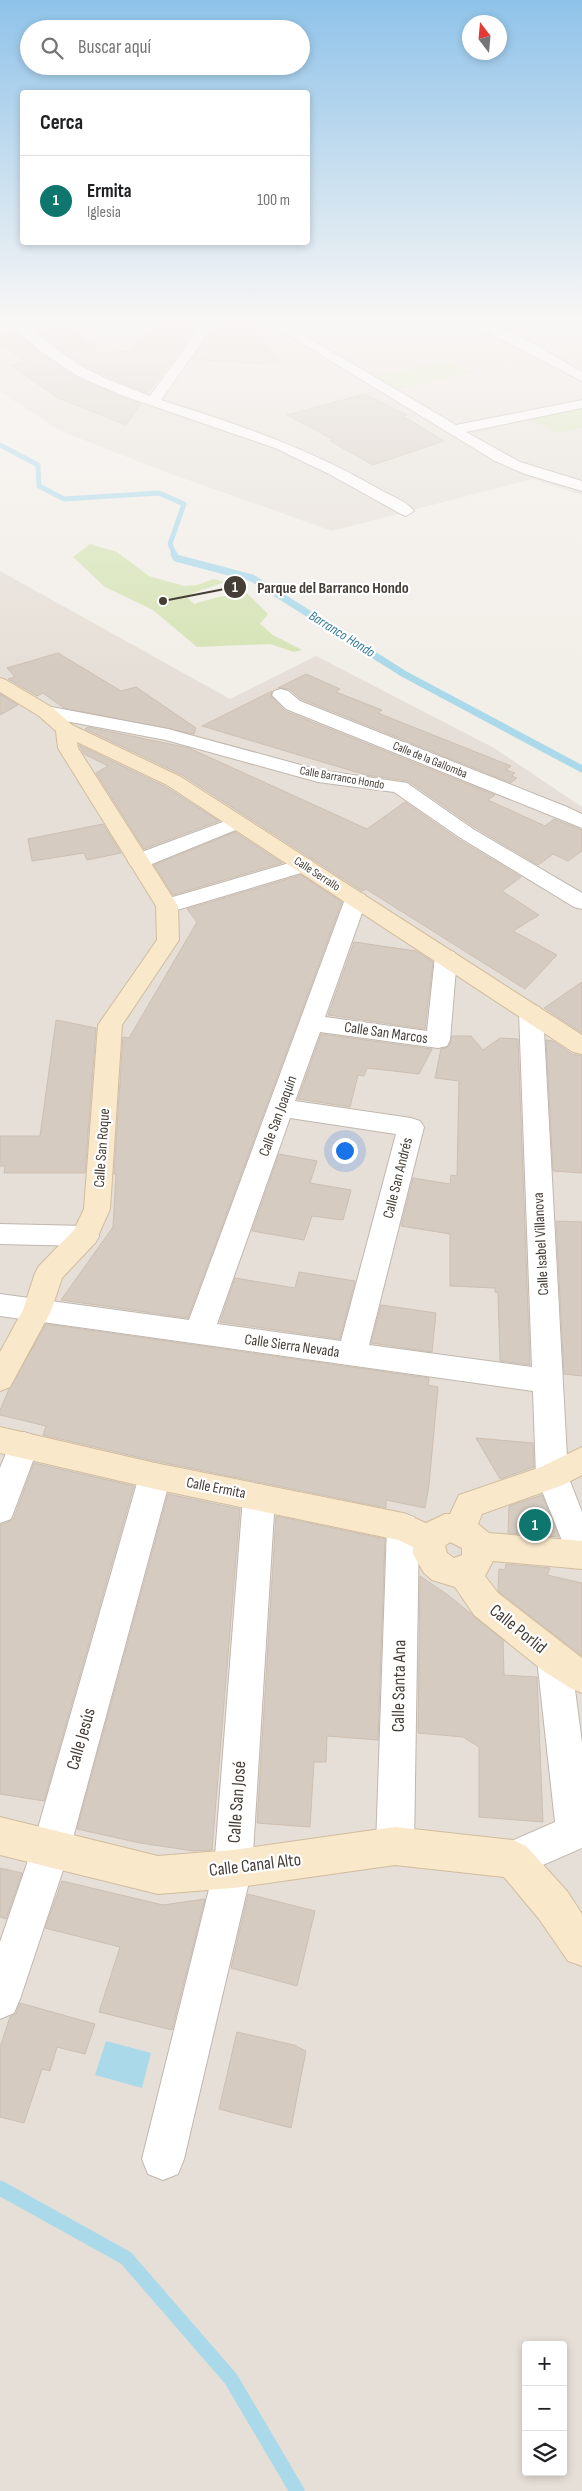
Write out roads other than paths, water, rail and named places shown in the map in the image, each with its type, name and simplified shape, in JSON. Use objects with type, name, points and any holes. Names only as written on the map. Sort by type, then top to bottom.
[{"type":"street","points":[[253,435],[286,447],[362,484],[406,511]]},
{"type":"street","points":[[461,435],[481,450],[511,465],[540,476],[582,486]]},
{"type":"street","name":"Calle Serrallo","points":[[0,684],[46,712],[65,729],[174,782],[582,1046]]},
{"type":"street","name":"Calle de la Gallomba","points":[[281,695],[293,705],[560,811],[582,822]]},
{"type":"street","name":"Calle Barranco Hondo","points":[[46,712],[168,735],[318,776],[400,787],[466,833],[582,902]]},
{"type":"street","name":"Calle San Roque","points":[[0,1379],[37,1311],[49,1273],[85,1236],[98,1209],[110,1025],[168,940],[167,906],[68,748],[65,729]]},
{"type":"street","points":[[139,860],[236,823]]},
{"type":"street","points":[[167,906],[303,865]]},
{"type":"street","name":"Calle San Joaquín","points":[[200,1333],[356,899]]},
{"type":"street","name":"Calle San Marcos","points":[[312,1023],[438,1040],[446,957]]},
{"type":"street","name":"Calle Isabel Villanova","points":[[531,1012],[552,1476],[582,1554]]},
{"type":"street","name":"Calle San Andrés","points":[[282,1108],[411,1127],[352,1355]]},
{"type":"street","points":[[0,1234],[85,1236]]},
{"type":"street","name":"Calle Sierra Nevada","points":[[0,1305],[547,1381]]},
{"type":"street","points":[[0,1509],[12,1443]]},
{"type":"street","name":"Calle Ermita","points":[[12,1443],[155,1476],[259,1497],[416,1534]]},
{"type":"street","points":[[582,1460],[552,1476],[470,1505],[467,1549],[446,1571],[439,1567],[416,1534],[439,1531],[445,1528],[467,1549],[582,1554]]},
{"type":"street","name":"Calle Jesús","points":[[0,1999],[50,1850],[155,1476]]},
{"type":"street","name":"Calle San José","points":[[163,2159],[233,1870],[259,1497]]},
{"type":"street","name":"Calle Santa Ana","points":[[395,1846],[416,1534]]},
{"type":"street","name":"Calle Porlid","points":[[467,1549],[486,1604],[568,1668]]},
{"type":"street","points":[[568,1668],[578,1832],[514,1859],[553,1905],[582,1947]]},
{"type":"street","name":"Calle Canal Alto","points":[[0,1836],[50,1850],[158,1874],[233,1870],[395,1846],[514,1859]]},
{"type":"water","points":[[106,2041],[151,2053],[142,2088],[95,2075]]},
{"type":"waterway","name":"Barranco Hondo","points":[[0,445],[38,465],[39,486],[64,499],[159,493],[184,504],[170,544],[175,555]]},
{"type":"waterway","name":"Barranco Hondo","points":[[174,554],[176,558],[252,578],[404,674],[582,769]]},
{"type":"waterway","points":[[0,2188],[126,2258],[231,2379],[297,2491]]},
{"type":"place","name":"Parque del Barranco Hondo","points":[[163,601]]},
{"type":"place","name":"Ermita","points":[[535,1525]]}]
